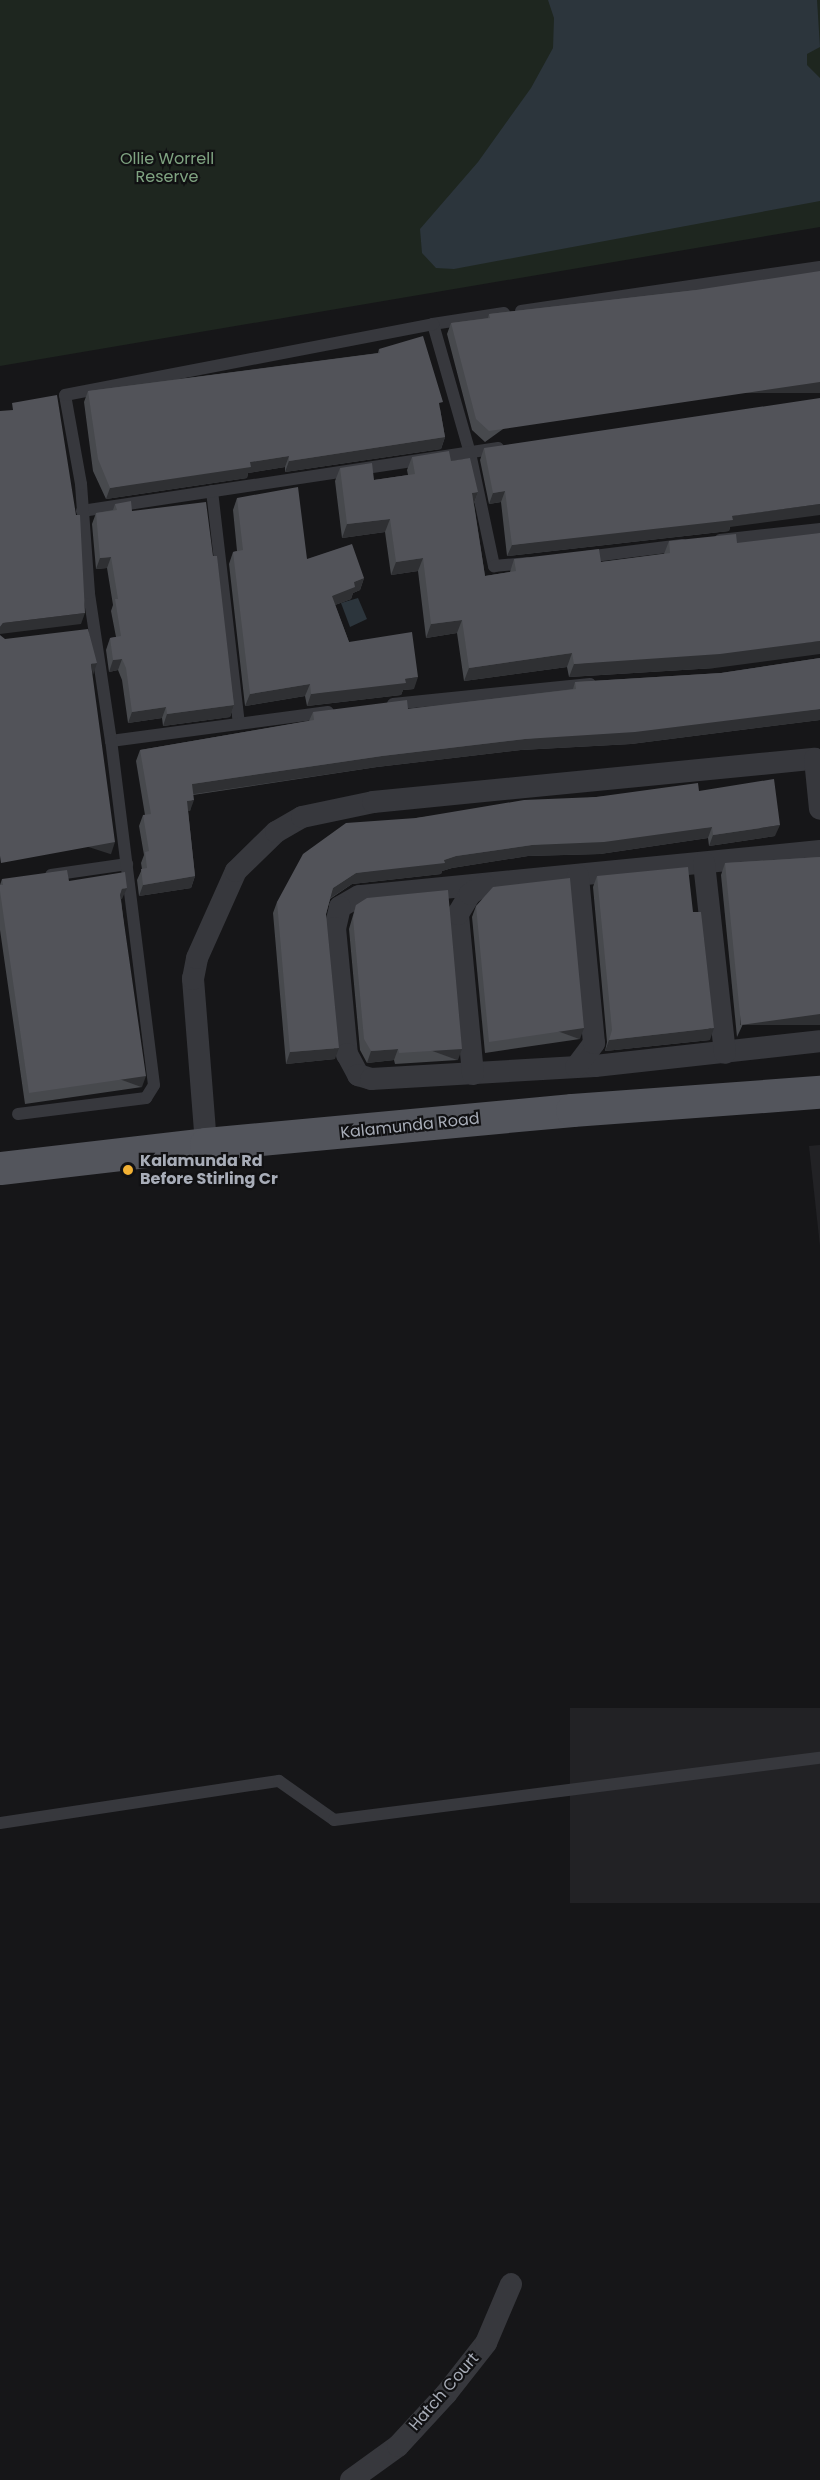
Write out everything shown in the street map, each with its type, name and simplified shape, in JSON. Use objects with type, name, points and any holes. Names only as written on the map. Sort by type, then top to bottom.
[{"type":"main road","name":"Kalamunda Road","points":[[0,1168],[206,1144],[727,1096],[820,1092]]},
{"type":"street","points":[[206,1144],[193,979],[197,958],[236,871],[276,832],[302,817],[373,801],[817,753],[820,809]]},
{"type":"street","points":[[820,851],[359,896],[340,907],[335,916],[347,1054],[358,1075],[385,1079],[576,1067],[725,1053],[820,1041]]},
{"type":"street","points":[[704,863],[725,1053]]},
{"type":"street","points":[[576,1067],[594,1043],[578,876]]},
{"type":"street","points":[[473,1074],[458,914],[470,894],[489,885]]},
{"type":"street","name":"Hatch Court","points":[[351,2480],[398,2446],[446,2394],[486,2343],[511,2284]]},
{"type":"lane","points":[[18,1114],[146,1098],[152,1094],[154,1065],[111,741],[89,632],[82,511],[65,395],[433,324],[820,267]]},
{"type":"lane","points":[[433,324],[470,453],[494,566],[540,561]]},
{"type":"lane","points":[[82,511],[516,446]]},
{"type":"lane","points":[[212,491],[239,723]]},
{"type":"lane","points":[[575,558],[820,529]]},
{"type":"lane","points":[[377,706],[609,683]]},
{"type":"lane","points":[[111,741],[342,710]]},
{"type":"lane","points":[[35,877],[127,864]]},
{"type":"lane","points":[[0,1823],[279,1781],[334,1820],[820,1758]]},
{"type":"shaded area","points":[[548,0],[817,0],[820,47],[807,54],[807,65],[820,78],[820,201],[454,269],[436,268],[422,253],[420,229],[478,162],[531,88],[553,48],[554,18]]},
{"type":"shaded area","points":[[358,598],[367,619],[350,627],[341,603]]},
{"type":"shaded area","points":[[820,1145],[820,1246],[809,1146]]},
{"type":"shaded area","points":[[570,1708],[820,1708],[820,1903],[570,1903]]},
{"type":"green space","name":"Ollie Worrell Reserve","points":[[0,0],[820,0],[820,227],[0,366]]},
{"type":"building","points":[[820,271],[820,382],[489,431],[476,419],[451,323],[490,318],[489,314],[696,290]]},
{"type":"building","points":[[423,336],[443,402],[439,403],[445,437],[289,461],[289,456],[250,462],[251,467],[110,488],[98,459],[88,391],[380,353],[379,349]]},
{"type":"building","points":[[57,395],[76,515],[80,515],[85,613],[3,623],[0,627],[0,411],[13,410],[12,403]]},
{"type":"building","points":[[820,398],[820,504],[732,516],[733,520],[512,545],[505,491],[493,493],[484,448]]},
{"type":"building","points":[[449,451],[451,461],[470,458],[478,492],[472,493],[485,576],[516,571],[514,559],[599,549],[601,562],[670,553],[669,541],[736,534],[737,543],[820,533],[820,641],[720,654],[574,664],[572,653],[469,668],[462,620],[431,624],[423,558],[396,562],[390,519],[347,524],[340,468],[372,463],[374,480],[415,474],[412,457]]},
{"type":"building","points":[[298,487],[307,559],[352,544],[364,578],[354,582],[355,587],[332,596],[349,642],[412,632],[418,677],[405,679],[406,683],[311,694],[310,684],[250,694],[233,552],[243,550],[237,498]]},
{"type":"building","points":[[131,501],[132,511],[206,502],[213,556],[217,556],[234,705],[167,714],[166,707],[132,712],[126,668],[122,659],[113,660],[110,638],[121,636],[115,599],[118,599],[111,557],[100,558],[96,513],[117,510],[115,504]]},
{"type":"building","points":[[88,629],[97,663],[91,664],[115,842],[1,863],[0,635],[5,639]]},
{"type":"building","points":[[820,658],[820,709],[635,732],[525,739],[382,756],[192,784],[194,800],[187,801],[195,876],[143,885],[141,869],[147,868],[145,852],[149,851],[143,815],[151,814],[140,750],[314,720],[313,712],[407,700],[408,709],[576,689],[575,682],[721,673]]},
{"type":"building","points":[[774,779],[780,825],[713,835],[712,827],[604,842],[532,845],[456,856],[444,860],[445,863],[356,873],[333,888],[326,914],[339,1048],[290,1052],[277,902],[303,854],[346,823],[416,818],[524,800],[596,797],[698,783],[699,791]]},
{"type":"building","points":[[820,857],[820,1014],[741,1025],[725,863]]},
{"type":"building","points":[[688,867],[693,912],[701,912],[714,1028],[609,1040],[612,1030],[597,876]]},
{"type":"building","points":[[67,870],[69,881],[125,872],[127,888],[122,889],[120,895],[146,1076],[29,1093],[0,885],[3,885],[2,879]]},
{"type":"building","points":[[570,878],[584,1028],[489,1042],[476,906],[493,887]]},
{"type":"building","points":[[448,890],[462,1049],[399,1053],[398,1049],[371,1051],[364,1039],[353,918],[356,905],[367,898]]},
{"type":"place","name":"Kalamunda Rd Before Stirling Cr","points":[[128,1170]]}]
